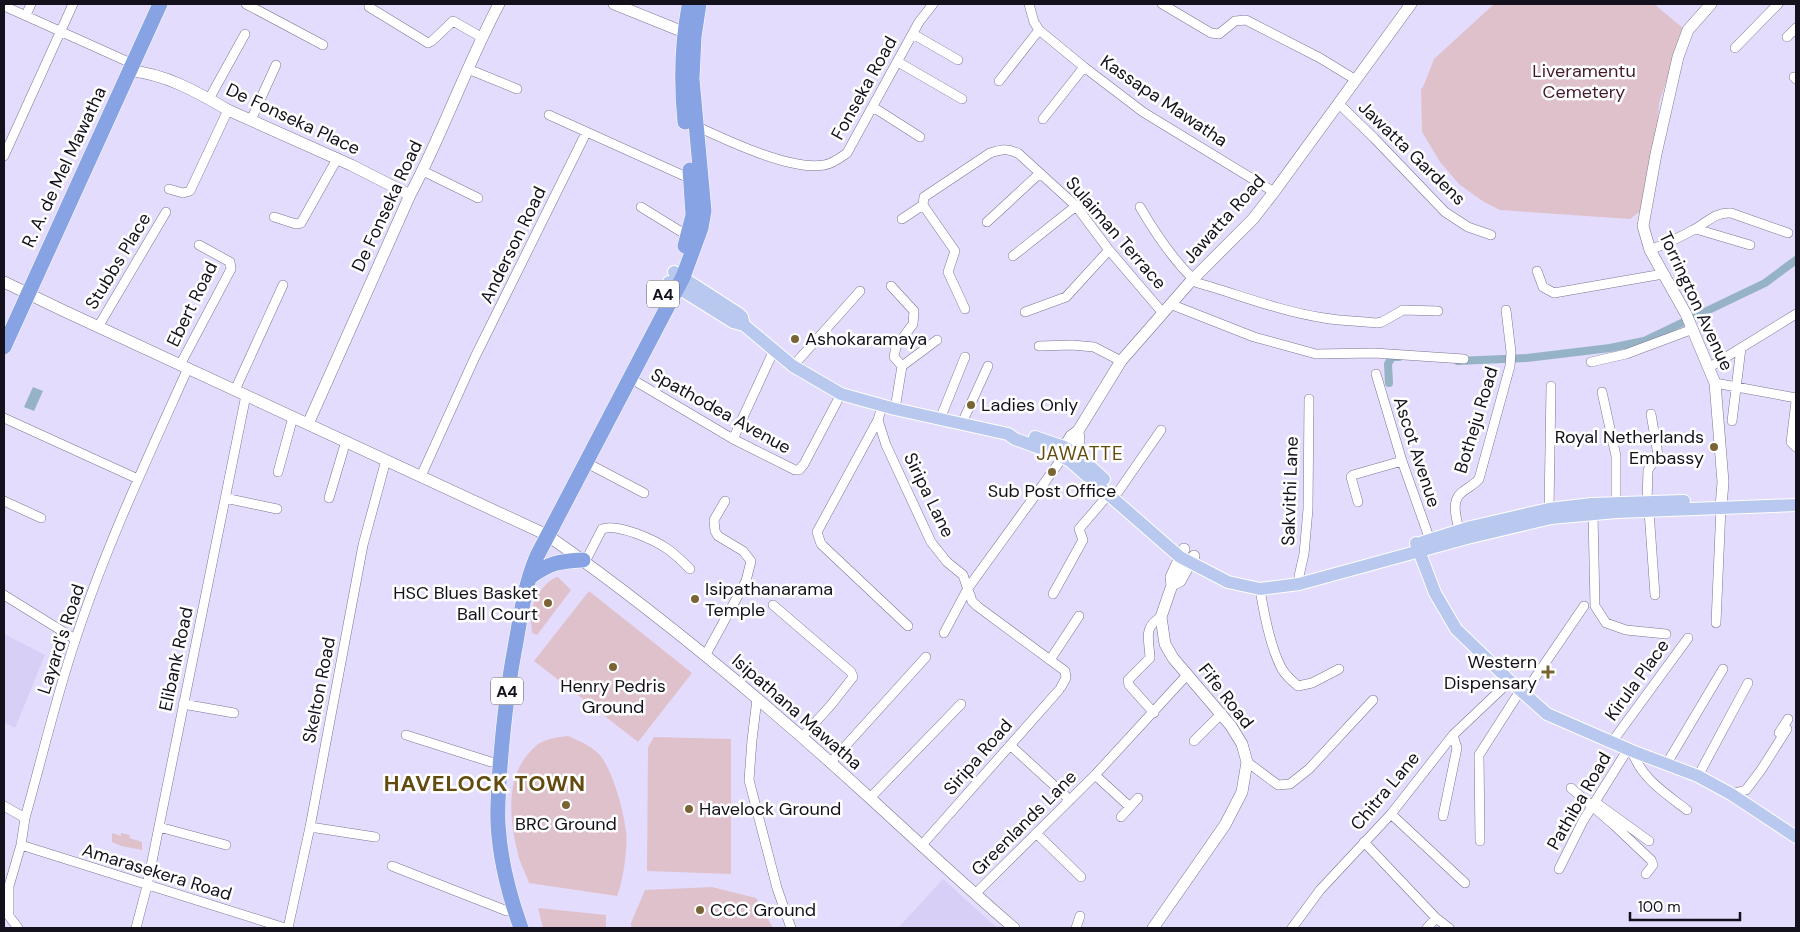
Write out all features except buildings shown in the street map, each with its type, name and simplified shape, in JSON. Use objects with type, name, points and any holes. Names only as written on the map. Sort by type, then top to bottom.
[{"type":"highway","name":"R. A. de Mel Mawatha","points":[[4,347],[27,292],[160,4]]},
{"type":"highway","name":"A4","points":[[521,928],[513,906],[504,869],[498,825],[497,804],[507,688],[530,577],[543,533],[586,462],[630,378],[701,228],[704,211],[692,80],[689,4]]},
{"type":"highway","name":"A4","points":[[512,928],[499,880],[490,826],[489,790],[498,705],[510,628],[525,566],[676,280],[693,215],[682,93],[689,35],[698,4]]},
{"type":"highway","points":[[530,577],[546,566],[568,561],[584,561]]},
{"type":"main road","name":"De Fonseka Road","points":[[308,424],[410,195],[423,171],[482,37],[499,4]]},
{"type":"main road","points":[[614,4],[689,35]]},
{"type":"main road","name":"Jawatta Road","points":[[1066,454],[1079,441],[1078,431],[1121,361],[1192,280],[1253,219],[1410,4]]},
{"type":"main road","name":"Torrington Avenue","points":[[1711,4],[1688,30],[1678,57],[1656,154],[1643,226],[1650,250],[1686,314],[1710,367],[1715,383],[1723,482],[1721,503]]},
{"type":"main road","name":"De Fonseka Place","points":[[134,62],[145,64],[160,76]]},
{"type":"main road","name":"De Fonseka Place","points":[[134,62],[142,71],[160,76],[228,110],[338,159],[410,195]]},
{"type":"main road","points":[[676,280],[739,314],[744,325],[793,366],[841,394],[882,406],[1008,434],[1015,439],[1066,454],[1187,556],[1228,582],[1260,589],[1417,547],[1551,518],[1648,506],[1796,498]]},
{"type":"main road","name":"Isipathana Mawatha","points":[[4,282],[543,533],[584,561],[757,699],[1014,928]]},
{"type":"main road","points":[[1721,503],[1796,505]]},
{"type":"main road","points":[[1417,547],[1430,540],[1459,530],[1549,509],[1592,504],[1648,506]]},
{"type":"main road","points":[[1417,547],[1435,593],[1456,629],[1510,681],[1548,714],[1575,728],[1698,776],[1796,834]]},
{"type":"main road","points":[[1187,556],[1232,574],[1260,582],[1299,580]]},
{"type":"main road","name":"Fife Road","points":[[1153,928],[1225,826],[1242,792],[1247,762],[1242,744],[1222,714],[1173,658],[1166,644],[1162,616],[1172,585],[1180,582],[1187,556]]},
{"type":"street","points":[[26,15],[31,4]]},
{"type":"street","points":[[4,156],[73,4]]},
{"type":"street","points":[[246,4],[323,46]]},
{"type":"street","name":"Fonseka Road","points":[[696,126],[735,144],[774,158],[811,166],[825,165],[837,160],[847,153],[913,34],[933,4]]},
{"type":"street","name":"Kassapa Mawatha","points":[[1029,4],[1034,22],[1039,30],[1084,67],[1143,112],[1274,192]]},
{"type":"street","points":[[1162,4],[1211,33],[1219,34],[1235,21],[1246,20],[1320,58],[1356,80]]},
{"type":"street","points":[[1735,48],[1778,4]]},
{"type":"street","name":"De Fonseka Place","points":[[4,6],[134,62]]},
{"type":"street","points":[[369,7],[428,43],[432,42],[453,21],[482,37]]},
{"type":"street","points":[[1787,37],[1796,28]]},
{"type":"street","points":[[999,80],[1039,30]]},
{"type":"street","points":[[209,99],[245,34]]},
{"type":"street","points":[[913,34],[958,60]]},
{"type":"street","points":[[898,62],[962,99]]},
{"type":"street","points":[[251,120],[276,65]]},
{"type":"street","points":[[1043,119],[1084,67]]},
{"type":"street","points":[[468,69],[517,89]]},
{"type":"street","name":"Jawatta Gardens","points":[[1338,104],[1374,138],[1445,212],[1468,227],[1491,235]]},
{"type":"street","points":[[873,107],[920,137]]},
{"type":"street","points":[[169,189],[183,193],[190,191],[228,110]]},
{"type":"street","points":[[549,115],[691,179]]},
{"type":"street","name":"Anderson Road","points":[[421,476],[475,357],[586,133]]},
{"type":"street","name":"Sulaiman Terrace","points":[[923,205],[924,197],[990,153],[1001,149],[1009,149],[1019,154],[1076,206],[1109,250],[1166,308]]},
{"type":"street","points":[[274,217],[301,224],[338,159]]},
{"type":"street","points":[[423,171],[478,198]]},
{"type":"street","points":[[987,222],[1040,173]]},
{"type":"street","points":[[902,219],[923,205],[955,251],[948,272],[965,309]]},
{"type":"street","points":[[1014,256],[1076,206]]},
{"type":"street","points":[[641,207],[688,236]]},
{"type":"street","points":[[1140,207],[1152,229],[1192,280],[1280,309],[1325,319],[1377,323],[1403,310],[1438,311]]},
{"type":"street","name":"Stubbs Place","points":[[98,327],[166,212]]},
{"type":"street","points":[[1650,250],[1696,229],[1713,216],[1723,213],[1731,213],[1788,233]]},
{"type":"street","points":[[1696,229],[1750,245]]},
{"type":"street","name":"Ebert Road","points":[[184,367],[231,269],[230,262],[199,246]]},
{"type":"street","points":[[1025,312],[1066,298],[1109,250]]},
{"type":"street","points":[[1536,271],[1543,287],[1554,293],[1663,274]]},
{"type":"street","points":[[235,390],[282,285]]},
{"type":"street","points":[[892,286],[914,311],[913,324],[896,347],[894,357],[902,366]]},
{"type":"street","points":[[793,366],[860,291]]},
{"type":"street","points":[[1166,308],[1254,337],[1316,354],[1374,353],[1464,359]]},
{"type":"street","name":"Botheju Road","points":[[1459,530],[1456,501],[1459,494],[1474,486],[1479,478],[1510,366],[1511,352],[1506,310]]},
{"type":"street","points":[[1710,367],[1796,314]]},
{"type":"street","points":[[1591,362],[1626,354],[1693,329]]},
{"type":"street","points":[[895,409],[902,366],[938,340]]},
{"type":"street","points":[[1039,346],[1072,345],[1094,347],[1121,361]]},
{"type":"street","points":[[1732,421],[1741,348]]},
{"type":"street","points":[[733,438],[774,350]]},
{"type":"street","points":[[940,419],[966,357]]},
{"type":"street","points":[[962,423],[988,366]]},
{"type":"street","name":"Layard's Road","points":[[18,928],[9,916],[7,884],[21,845],[26,818],[75,639],[105,559],[184,367]]},
{"type":"street","name":"Ascot Avenue","points":[[1376,374],[1377,383],[1402,461],[1430,540]]},
{"type":"street","name":"Spathodea Avenue","points":[[630,378],[674,405],[794,470],[799,470],[841,394]]},
{"type":"street","points":[[1715,383],[1796,400],[1791,442],[1796,447]]},
{"type":"street","points":[[1549,509],[1551,386]]},
{"type":"street","points":[[1602,392],[1616,456],[1616,504]]},
{"type":"street","name":"Elibank Road","points":[[136,928],[147,886],[246,395]]},
{"type":"street","name":"Sakvithi Lane","points":[[1299,580],[1304,554],[1308,509],[1308,399]]},
{"type":"street","points":[[882,406],[878,420],[817,532],[821,544],[908,626]]},
{"type":"street","points":[[1650,414],[1658,455],[1648,470],[1648,506],[1655,595]]},
{"type":"street","points":[[278,472],[293,417]]},
{"type":"street","points":[[4,418],[138,479]]},
{"type":"street","name":"Siripa Lane","points":[[878,420],[886,445],[931,542],[947,562],[963,575],[972,601],[976,606],[1065,671],[1066,678]]},
{"type":"street","points":[[1053,594],[1083,540],[1079,529],[1113,493],[1161,430]]},
{"type":"street","points":[[329,498],[346,441]]},
{"type":"street","points":[[944,633],[968,588],[1066,454]]},
{"type":"street","name":"Skelton Road","points":[[286,928],[310,826],[363,545],[386,460]]},
{"type":"street","points":[[1358,502],[1351,477],[1355,473],[1402,461]]},
{"type":"street","points":[[586,462],[644,493]]},
{"type":"street","points":[[225,498],[277,509]]},
{"type":"street","points":[[4,501],[41,518]]},
{"type":"street","points":[[705,656],[746,581],[751,561],[743,551],[718,536],[715,531],[714,520],[725,501]]},
{"type":"street","points":[[1716,623],[1721,503]]},
{"type":"street","points":[[1593,514],[1596,606],[1606,623],[1626,630],[1666,634]]},
{"type":"street","points":[[584,561],[602,529],[607,527],[621,529],[646,538],[669,550],[690,569]]},
{"type":"street","points":[[1260,589],[1273,645],[1282,669],[1290,680],[1298,686],[1312,683],[1339,669]]},
{"type":"street","points":[[4,595],[75,639]]},
{"type":"street","points":[[774,605],[851,672],[853,677],[802,738]]},
{"type":"street","points":[[1480,841],[1478,755],[1584,606]]},
{"type":"street","points":[[1050,660],[1079,616]]},
{"type":"street","points":[[1154,712],[1129,686],[1128,680],[1150,658],[1148,630],[1151,622],[1162,616]]},
{"type":"street","name":"Kirula Place","points":[[1612,742],[1688,638]]},
{"type":"street","points":[[830,763],[926,657]]},
{"type":"street","points":[[1667,763],[1723,669]]},
{"type":"street","name":"Greenlands Lane","points":[[976,894],[1095,775],[1187,675]]},
{"type":"street","name":"Siripa Road","points":[[921,846],[1060,688],[1066,678]]},
{"type":"street","name":"Chitra Lane","points":[[1292,928],[1320,890],[1391,814],[1453,735],[1510,681]]},
{"type":"street","points":[[1698,776],[1748,684]]},
{"type":"street","points":[[757,699],[749,780],[777,888],[791,928]]},
{"type":"street","points":[[1247,762],[1278,785],[1290,784],[1309,769],[1373,700]]},
{"type":"street","points":[[184,704],[234,713]]},
{"type":"street","points":[[870,798],[961,704]]},
{"type":"street","points":[[1194,741],[1222,714]]},
{"type":"street","points":[[1753,782],[1759,768],[1788,719]]},
{"type":"street","points":[[1731,794],[1746,790],[1753,782],[1787,729]]},
{"type":"street","points":[[406,734],[492,762]]},
{"type":"street","points":[[1443,816],[1457,748],[1453,735]]},
{"type":"street","points":[[1010,745],[1070,800]]},
{"type":"street","points":[[1630,750],[1635,761],[1651,782],[1687,810]]},
{"type":"street","name":"Pathiba Road","points":[[1558,869],[1593,804],[1630,750]]},
{"type":"street","points":[[1095,775],[1130,807]]},
{"type":"street","points":[[1571,788],[1649,841]]},
{"type":"street","points":[[1121,817],[1138,798]]},
{"type":"street","points":[[1593,804],[1653,862],[1646,874]]},
{"type":"street","points":[[4,806],[26,818]]},
{"type":"street","points":[[1391,814],[1465,883]]},
{"type":"street","points":[[310,826],[375,837]]},
{"type":"street","points":[[159,827],[226,845]]},
{"type":"street","points":[[1036,833],[1082,877]]},
{"type":"street","points":[[1364,842],[1436,918],[1449,928]]},
{"type":"street","name":"Amarasekera Road","points":[[21,845],[286,928]]},
{"type":"street","points":[[392,866],[507,911]]},
{"type":"street","points":[[1076,928],[1080,916]]},
{"type":"street","points":[[1427,928],[1436,918]]},
{"type":"shaded area","points":[[4,634],[45,655],[15,728],[4,722]]},
{"type":"shaded area","points":[[943,879],[997,928],[898,928]]},
{"type":"green space","name":"Liveramentu Cemetery","points":[[1494,4],[1654,4],[1684,29],[1659,103],[1656,154],[1643,209],[1630,219],[1500,210],[1484,202],[1460,185],[1440,162],[1422,132],[1421,89],[1434,59]]},
{"type":"green space","name":"HSC Blues Basket Ball Court","points":[[558,577],[571,590],[537,635],[532,633],[531,616],[534,603],[544,586]]},
{"type":"green space","name":"Henry Pedris Ground","points":[[589,591],[692,673],[638,742],[534,661]]},
{"type":"green space","name":"BRC Ground","points":[[568,736],[587,745],[600,755],[607,766],[618,794],[625,824],[626,855],[617,896],[529,883],[519,858],[511,811],[514,783],[518,769],[526,757],[539,744],[551,739]]},
{"type":"green space","name":"Havelock Ground","points":[[654,737],[731,739],[731,874],[647,871],[648,747]]},
{"type":"green space","points":[[112,833],[121,836],[121,833],[130,835],[129,838],[142,842],[142,850],[121,846],[112,842]]},
{"type":"green space","name":"CCC Ground","points":[[712,887],[756,898],[773,928],[631,928],[631,923],[645,890]]},
{"type":"green space","points":[[538,908],[606,915],[606,928],[543,928]]},
{"type":"water","points":[[33,387],[43,391],[34,411],[24,407]]},
{"type":"waterway","points":[[1458,361],[1527,358],[1610,348],[1644,341],[1765,283],[1796,260]]},
{"type":"waterway","points":[[1389,383],[1388,364],[1392,357],[1399,357]]},
{"type":"place","name":"Ashokaramaya","points":[[795,339]]},
{"type":"place","name":"Ladies Only","points":[[971,405]]},
{"type":"place","name":"Royal Netherlands Embassy","points":[[1714,447]]},
{"type":"place","name":"Sub Post Office","points":[[1052,472]]},
{"type":"place","name":"Isipathanarama Temple","points":[[695,599]]},
{"type":"place","name":"HSC Blues Basket Ball Court","points":[[548,603]]},
{"type":"place","name":"Henry Pedris Ground","points":[[613,667]]},
{"type":"place","name":"Western Dispensary","points":[[1548,672]]},
{"type":"place","name":"BRC Ground","points":[[566,805]]},
{"type":"place","name":"Havelock Ground","points":[[689,809]]},
{"type":"place","name":"CCC Ground","points":[[700,910]]},
{"type":"district","name":"JAWATTE","points":[[1080,453]]},
{"type":"district","name":"HAVELOCK TOWN","points":[[485,783]]}]
